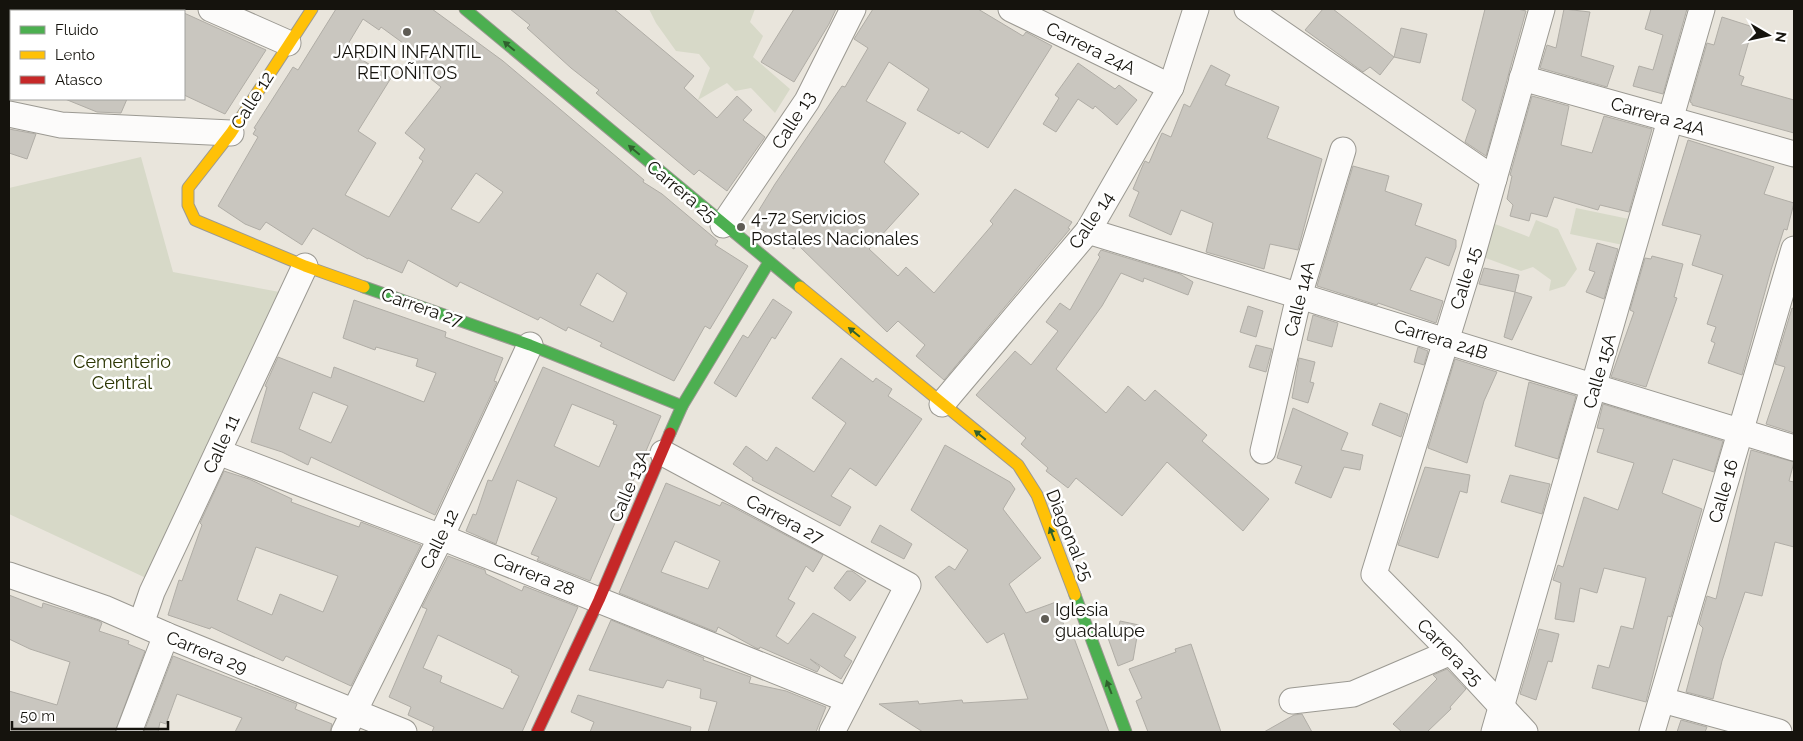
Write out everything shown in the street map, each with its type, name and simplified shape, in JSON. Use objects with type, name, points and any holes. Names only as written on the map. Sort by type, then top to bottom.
[{"type":"street","points":[[211,9],[288,43]]},
{"type":"street","name":"Calle 12","points":[[188,188],[231,133],[312,9]]},
{"type":"street","name":"Carrera 25","points":[[465,9],[723,225],[1018,465]]},
{"type":"street","name":"Calle 13","points":[[723,225],[807,101],[853,9]]},
{"type":"street","name":"Carrera 24A","points":[[1011,9],[1171,87]]},
{"type":"street","name":"Calle 14","points":[[942,404],[1088,231],[1171,87],[1196,9]]},
{"type":"street","points":[[1247,9],[1494,178]]},
{"type":"street","name":"Calle 15","points":[[1374,574],[1446,341],[1542,9]]},
{"type":"street","name":"Calle 15A","points":[[1494,732],[1702,9]]},
{"type":"street","name":"Carrera 24A","points":[[1522,78],[1794,154]]},
{"type":"street","points":[[9,114],[61,125],[231,133]]},
{"type":"street","name":"Calle 14A","points":[[1264,450],[1298,296],[1343,150]]},
{"type":"street","name":"Carrera 27","points":[[188,188],[188,205],[195,220],[305,266],[530,345],[682,406]]},
{"type":"street","name":"Carrera 24B","points":[[1088,231],[1794,448]]},
{"type":"street","name":"Calle 16","points":[[1652,732],[1794,249]]},
{"type":"street","name":"Calle 13A","points":[[537,732],[599,600],[682,406],[769,262]]},
{"type":"street","name":"Calle 11","points":[[141,624],[152,592],[305,266]]},
{"type":"street","name":"Calle 12","points":[[349,722],[441,536],[530,345]]},
{"type":"street","name":"Carrera 28","points":[[218,452],[441,536],[848,700]]},
{"type":"street","name":"Carrera 27","points":[[662,453],[908,585],[848,700]]},
{"type":"street","name":"Diagonal 25","points":[[1018,465],[1037,495],[1126,732]]},
{"type":"street","name":"Carrera 25","points":[[1374,574],[1451,652],[1524,732]]},
{"type":"street","name":"Carrera 29","points":[[9,575],[104,608],[166,635],[349,722],[404,732]]},
{"type":"street","points":[[129,732],[166,635]]},
{"type":"street","points":[[1292,701],[1353,694],[1451,652]]},
{"type":"street","points":[[832,732],[848,700]]},
{"type":"street","points":[[1662,700],[1779,732]]},
{"type":"green space","points":[[649,9],[755,9],[750,22],[763,36],[753,57],[790,89],[775,113],[751,88],[735,91],[727,83],[698,100],[710,68],[699,54],[676,51],[656,23]]},
{"type":"green space","name":"Cementerio Central","points":[[141,157],[173,272],[285,293],[146,578],[9,514],[9,188]]},
{"type":"green space","points":[[1576,208],[1629,219],[1623,245],[1570,234]]},
{"type":"green space","points":[[1536,220],[1558,229],[1577,269],[1565,286],[1549,291],[1551,280],[1533,267],[1521,271],[1483,257],[1495,224],[1529,237]]},
{"type":"building","points":[[336,9],[432,9],[503,61],[644,180],[643,182],[662,194],[718,241],[715,245],[748,266],[710,329],[705,326],[674,381],[600,346],[602,343],[568,327],[566,331],[540,317],[538,320],[460,282],[457,287],[408,260],[402,273],[368,259],[313,228],[302,245],[266,222],[260,230],[245,224],[218,206],[258,137],[253,134],[256,129],[254,128],[293,67],[298,70]],"holes":[[[363,19],[379,30],[381,27],[418,54],[411,63],[441,87],[405,133],[425,149],[419,158],[423,161],[389,217],[345,195],[376,143],[358,131],[391,78],[345,49]],[[476,173],[503,192],[479,223],[451,209]],[[597,273],[627,293],[613,322],[580,305]]]},
{"type":"building","points":[[510,9],[614,9],[694,76],[684,88],[717,118],[737,96],[752,110],[743,120],[765,137],[727,191],[699,170],[694,175],[596,93],[599,90],[571,68],[527,28],[530,25]]},
{"type":"building","points":[[794,9],[836,9],[794,82],[761,62]]},
{"type":"building","points":[[873,9],[978,9],[1023,36],[1026,32],[1052,46],[988,148],[961,131],[959,134],[917,110],[929,89],[889,62],[866,101],[906,123],[884,162],[919,194],[869,249],[898,276],[906,267],[934,293],[993,224],[990,221],[1015,189],[1072,222],[1068,228],[1070,229],[944,380],[916,356],[925,345],[898,321],[887,332],[797,244],[794,249],[751,223],[775,184],[842,86],[845,87],[868,48],[854,39]]},
{"type":"building","points":[[1323,9],[1333,9],[1394,57],[1380,75],[1370,67],[1363,72],[1305,30]]},
{"type":"building","points":[[1485,9],[1518,9],[1526,11],[1486,156],[1465,142],[1476,110],[1462,100]]},
{"type":"building","points":[[1564,9],[1590,12],[1581,56],[1614,66],[1607,87],[1540,68],[1547,45],[1556,48]]},
{"type":"building","points":[[1651,9],[1687,9],[1663,94],[1633,86],[1639,66],[1653,70],[1663,35],[1645,29]]},
{"type":"building","points":[[185,13],[266,50],[225,114],[185,95]]},
{"type":"building","points":[[1722,17],[1753,27],[1739,75],[1744,77],[1741,85],[1794,100],[1794,133],[1692,105],[1690,102],[1707,43],[1714,45]]},
{"type":"building","points":[[1401,28],[1427,34],[1420,63],[1394,57]]},
{"type":"building","points":[[1078,63],[1115,89],[1119,85],[1137,100],[1117,125],[1095,106],[1093,109],[1078,99],[1056,132],[1043,124],[1059,98],[1055,95]]},
{"type":"building","points":[[1211,65],[1230,75],[1225,85],[1279,107],[1267,138],[1322,159],[1298,250],[1270,244],[1264,269],[1206,252],[1213,223],[1181,210],[1171,235],[1129,216],[1139,192],[1133,189],[1145,161],[1149,163],[1162,133],[1171,137],[1184,104],[1190,107]]},
{"type":"building","points":[[1532,96],[1569,106],[1561,145],[1592,153],[1604,116],[1652,129],[1629,212],[1600,205],[1598,210],[1554,197],[1547,217],[1531,213],[1529,221],[1510,216],[1513,205],[1507,199],[1512,176],[1510,175]]},
{"type":"building","points":[[67,100],[127,100],[121,113],[97,112]]},
{"type":"building","points":[[9,129],[36,134],[27,159],[9,153]]},
{"type":"building","points":[[1688,140],[1774,167],[1764,194],[1794,203],[1787,230],[1784,229],[1771,270],[1742,375],[1708,363],[1715,343],[1711,341],[1716,327],[1707,324],[1723,275],[1692,265],[1701,235],[1662,225]]},
{"type":"building","points":[[1353,166],[1389,176],[1385,191],[1422,204],[1415,225],[1456,240],[1456,247],[1449,266],[1426,257],[1410,290],[1443,301],[1436,323],[1378,303],[1377,305],[1317,286]]},
{"type":"building","points":[[1597,243],[1618,249],[1604,299],[1586,292],[1595,272],[1589,270]]},
{"type":"building","points":[[1101,250],[1180,274],[1193,282],[1188,295],[1144,278],[1143,282],[1121,273],[1102,306],[1056,369],[1106,413],[1128,386],[1145,401],[1155,390],[1207,435],[1202,441],[1269,499],[1243,531],[1167,462],[1122,516],[1076,478],[1068,488],[1046,471],[1048,468],[1021,444],[1026,438],[976,395],[1015,351],[1031,365],[1058,331],[1046,322],[1060,303],[1070,310],[1100,257],[1098,255]]},
{"type":"building","points":[[1652,256],[1683,264],[1674,297],[1677,298],[1646,387],[1611,377],[1634,312],[1630,310],[1645,258],[1651,259]]},
{"type":"building","points":[[1484,268],[1519,275],[1515,292],[1479,284]]},
{"type":"building","points":[[1515,292],[1532,297],[1512,340],[1504,337]]},
{"type":"building","points":[[773,299],[792,312],[775,339],[772,337],[736,397],[714,383],[743,335],[748,338]]},
{"type":"building","points":[[354,300],[446,332],[445,337],[503,358],[494,381],[497,382],[435,515],[311,457],[308,465],[282,452],[251,442],[267,387],[265,386],[278,357],[331,378],[334,367],[424,402],[436,373],[416,366],[418,359],[376,347],[375,350],[343,338]],"holes":[[[313,392],[348,406],[331,443],[299,429]]]},
{"type":"building","points":[[1248,306],[1263,311],[1256,337],[1240,332]]},
{"type":"building","points":[[1792,308],[1794,309],[1794,433],[1766,424],[1785,367],[1775,364]]},
{"type":"building","points":[[1313,315],[1338,323],[1332,347],[1307,340]]},
{"type":"building","points":[[1256,345],[1272,349],[1266,372],[1249,367]]},
{"type":"building","points":[[1418,347],[1428,351],[1424,365],[1414,362]]},
{"type":"building","points":[[841,358],[873,382],[876,378],[892,389],[888,396],[922,419],[876,486],[850,468],[831,496],[851,507],[840,526],[752,480],[753,478],[733,464],[746,446],[767,461],[776,447],[814,472],[846,423],[812,398]]},
{"type":"building","points":[[1299,358],[1315,362],[1310,382],[1314,383],[1308,403],[1292,398]]},
{"type":"building","points":[[1455,359],[1497,372],[1484,401],[1467,463],[1428,448]]},
{"type":"building","points":[[543,367],[661,416],[590,581],[537,560],[539,557],[531,554],[557,498],[517,480],[496,544],[466,531],[473,514],[476,515],[488,480],[492,481]],"holes":[[[572,404],[614,421],[613,424],[617,425],[599,467],[554,446]]]},
{"type":"building","points":[[1529,382],[1576,396],[1558,459],[1515,446]]},
{"type":"building","points":[[1380,403],[1408,414],[1401,437],[1372,425]]},
{"type":"building","points":[[1603,404],[1723,441],[1714,472],[1673,459],[1662,493],[1702,509],[1671,617],[1668,616],[1646,702],[1592,688],[1598,665],[1609,668],[1621,626],[1633,629],[1646,578],[1604,568],[1597,593],[1580,588],[1574,622],[1555,619],[1561,583],[1553,580],[1558,565],[1563,567],[1584,497],[1618,510],[1634,463],[1597,452],[1604,429],[1597,428]]},
{"type":"building","points":[[1293,408],[1348,433],[1341,450],[1363,455],[1360,470],[1344,467],[1331,498],[1295,483],[1302,466],[1277,458]]},
{"type":"building","points":[[945,445],[1010,482],[1015,489],[1003,509],[1041,558],[1009,584],[1026,613],[1056,602],[1069,640],[1074,638],[1109,732],[923,732],[879,704],[918,701],[919,704],[962,700],[963,703],[1028,699],[1004,633],[987,643],[935,577],[949,566],[955,570],[968,550],[911,510]]},
{"type":"building","points":[[1751,450],[1794,462],[1789,481],[1794,482],[1794,547],[1775,542],[1762,596],[1745,592],[1722,661],[1713,699],[1686,692],[1703,628],[1699,624],[1707,596],[1716,599]]},
{"type":"building","points":[[1425,467],[1470,475],[1467,493],[1460,491],[1438,558],[1398,545]]},
{"type":"building","points":[[224,471],[249,479],[292,499],[291,502],[359,527],[361,522],[421,545],[351,686],[286,656],[283,661],[211,627],[210,629],[168,615],[179,580],[182,581],[202,525],[200,523]],"holes":[[[256,547],[338,576],[323,612],[280,594],[272,615],[237,600]]]},
{"type":"building","points":[[1510,475],[1550,484],[1542,514],[1501,502]]},
{"type":"building","points":[[666,483],[720,506],[722,502],[733,507],[823,555],[813,572],[806,566],[788,599],[795,603],[776,636],[788,644],[813,613],[856,637],[844,656],[852,661],[841,679],[810,659],[820,667],[817,672],[760,647],[759,649],[756,648],[718,627],[716,632],[619,593]],"holes":[[[675,541],[720,561],[708,589],[661,572]]]},
{"type":"building","points":[[880,525],[912,544],[904,559],[871,542]]},
{"type":"building","points":[[448,556],[485,570],[486,574],[522,591],[524,586],[578,607],[522,732],[432,732],[434,727],[408,715],[411,707],[389,697],[427,609],[422,607]],"holes":[[[438,635],[512,670],[511,672],[519,676],[503,709],[440,682],[442,676],[423,668]]]},
{"type":"building","points":[[847,571],[852,571],[866,581],[850,601],[834,588]]},
{"type":"building","points":[[9,595],[42,608],[43,603],[99,621],[102,623],[99,631],[129,641],[128,644],[145,651],[115,732],[9,732],[9,691],[57,705],[70,662],[30,649],[9,639]]},
{"type":"building","points":[[611,620],[704,658],[703,660],[751,677],[749,683],[786,691],[826,707],[816,732],[708,732],[717,702],[700,698],[701,689],[667,680],[663,688],[589,670]]},
{"type":"building","points":[[1120,621],[1139,625],[1133,660],[1118,666],[1108,638],[1117,635]]},
{"type":"building","points":[[1539,629],[1559,634],[1552,662],[1548,661],[1536,700],[1520,694]]},
{"type":"building","points":[[1191,644],[1221,732],[1148,732],[1136,701],[1142,698],[1129,669],[1176,652],[1175,649]]},
{"type":"building","points":[[173,656],[297,704],[295,709],[332,724],[330,732],[235,732],[242,718],[177,694],[166,724],[160,722],[158,732],[144,732]]},
{"type":"building","points":[[1447,669],[1466,689],[1450,707],[1451,709],[1427,732],[1402,732],[1393,724],[1437,679],[1433,675]]},
{"type":"building","points":[[578,695],[691,727],[690,732],[590,732],[594,722],[571,712]]},
{"type":"building","points":[[1302,714],[1312,732],[1264,732],[1294,715]]},
{"type":"building","points":[[1681,720],[1707,727],[1705,732],[1677,732]]},
{"type":"traffic: fast","points":[[465,9],[800,287]]},
{"type":"traffic: fast","points":[[670,433],[682,406],[769,262]]},
{"type":"traffic: fast","points":[[364,287],[530,345],[682,406]]},
{"type":"traffic: fast","points":[[1075,595],[1126,732]]},
{"type":"traffic: slow","points":[[312,9],[231,133],[188,188],[188,205],[195,220],[305,266],[364,287]]},
{"type":"traffic: slow","points":[[800,287],[1018,465],[1037,495],[1075,595]]},
{"type":"traffic: jam","points":[[537,732],[599,600],[670,433]]},
{"type":"place","name":"JARDIN INFANTIL RETOÑITOS","points":[[407,32]]},
{"type":"place","name":"4-72 Servicios Postales Nacionales","points":[[741,227]]},
{"type":"place","name":"Iglesia guadalupe","points":[[1045,619]]}]
